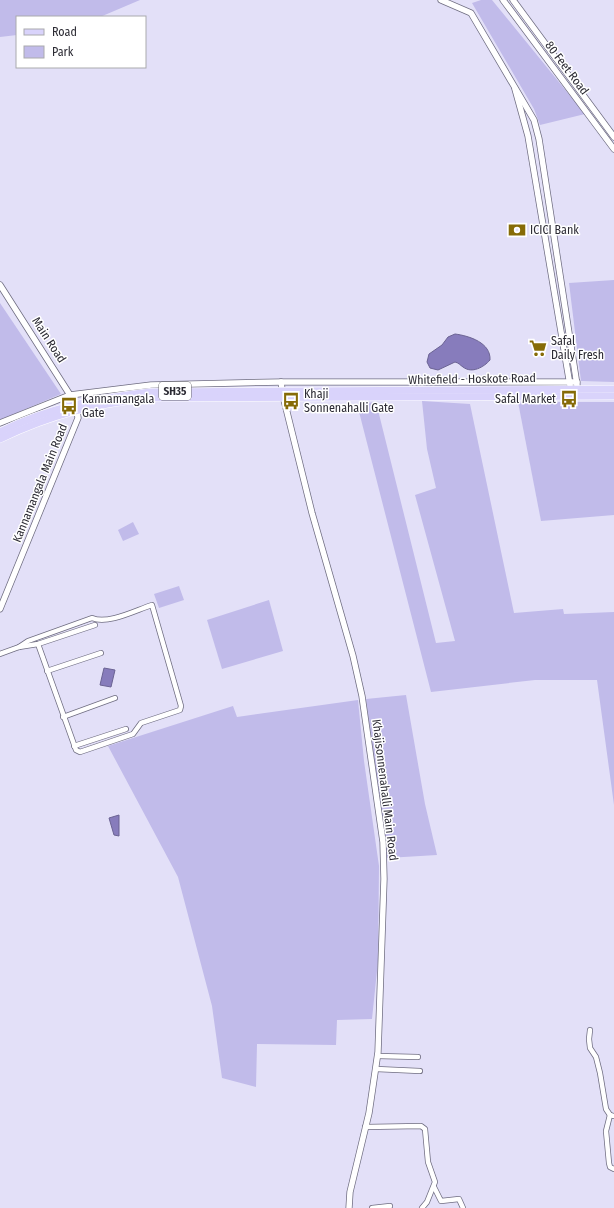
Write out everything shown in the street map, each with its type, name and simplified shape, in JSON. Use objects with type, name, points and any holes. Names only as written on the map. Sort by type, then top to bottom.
[{"type":"main road","name":"Whitefield - Hoskote Road","points":[[574,389],[614,396]]},
{"type":"main road","name":"Whitefield - Hoskote Road","points":[[0,432],[36,416],[76,406],[151,398],[283,393],[505,397],[574,389],[614,389]]},
{"type":"main road","name":"Whitefield - Hoskote Road","points":[[0,439],[76,406]]},
{"type":"street","points":[[441,0],[471,13],[534,120],[539,139],[571,341],[574,389]]},
{"type":"street","name":"80 Feet Road","points":[[503,0],[614,149]]},
{"type":"street","name":"80 Feet Road","points":[[512,0],[614,136]]},
{"type":"street","points":[[516,88],[515,91],[528,136],[563,343],[574,389]]},
{"type":"street","name":"Main Road","points":[[0,285],[76,406]]},
{"type":"street","points":[[563,343],[571,341]]},
{"type":"street","points":[[0,423],[70,395],[151,385],[281,382],[574,389]]},
{"type":"street","name":"Khajisonnenahalli Main Road","points":[[281,382],[312,513],[353,656],[362,696],[383,842],[384,879],[378,1056],[365,1127],[350,1192],[349,1208]]},
{"type":"street","name":"Kannamangala Main Road","points":[[0,608],[73,433],[78,418],[76,406]]},
{"type":"street","points":[[20,647],[28,641],[92,618],[99,621],[107,620],[152,605],[181,706],[180,710],[141,723],[133,734],[80,752],[74,746],[38,644]]},
{"type":"street","points":[[0,654],[20,647],[38,644],[95,625]]},
{"type":"street","points":[[47,671],[101,653]]},
{"type":"street","points":[[64,717],[115,698]]},
{"type":"street","points":[[74,746],[126,729]]},
{"type":"street","points":[[590,1030],[588,1039],[590,1048],[596,1057],[606,1109],[612,1115],[606,1132],[608,1163],[610,1167],[614,1169]]},
{"type":"street","points":[[378,1056],[418,1057]]},
{"type":"street","points":[[376,1069],[420,1071]]},
{"type":"street","points":[[365,1127],[424,1127],[428,1162],[434,1177],[434,1187],[441,1201],[459,1199],[463,1208]]},
{"type":"street","points":[[422,1208],[434,1187]]},
{"type":"street","points":[[372,1208],[390,1206]]},
{"type":"green space","points":[[0,0],[140,0],[102,16],[16,16],[16,35],[0,37]]},
{"type":"green space","points":[[481,0],[492,0],[585,114],[540,125],[534,109],[472,3]]},
{"type":"green space","points":[[614,280],[614,382],[581,381],[569,283]]},
{"type":"green space","points":[[0,303],[61,394],[0,420]]},
{"type":"green space","points":[[422,401],[470,404],[514,613],[563,609],[564,614],[614,612],[614,805],[597,680],[535,680],[431,692],[357,404],[376,402],[436,643],[455,641],[415,495],[436,488],[427,449]]},
{"type":"green space","points":[[518,402],[614,402],[614,515],[541,521]]},
{"type":"green space","points":[[133,522],[139,534],[123,541],[118,530]]},
{"type":"green space","points":[[179,586],[184,600],[159,608],[154,594]]},
{"type":"green space","points":[[269,600],[283,651],[222,669],[207,620]]},
{"type":"green space","points":[[406,695],[425,804],[437,855],[387,858],[366,699]]},
{"type":"green space","points":[[358,700],[364,761],[379,866],[378,961],[372,1019],[337,1020],[336,1045],[257,1044],[256,1087],[222,1078],[212,1006],[178,877],[108,746],[233,706],[237,717]]},
{"type":"shaded area","points":[[455,334],[478,341],[487,349],[490,360],[485,365],[474,370],[466,369],[455,362],[438,370],[430,368],[427,362],[429,354],[442,345],[448,337]]},
{"type":"shaded area","points":[[104,668],[115,670],[111,687],[100,685]]},
{"type":"shaded area","points":[[119,815],[119,836],[114,835],[109,818]]},
{"type":"place","name":"ICICI Bank","points":[[517,230]]},
{"type":"place","name":"Safal Daily Fresh","points":[[538,348]]},
{"type":"place","name":"Safal Market","points":[[569,399]]},
{"type":"place","name":"Khaji Sonnenahalli Gate","points":[[291,401]]},
{"type":"place","name":"Kannamangala Gate","points":[[69,406]]}]
